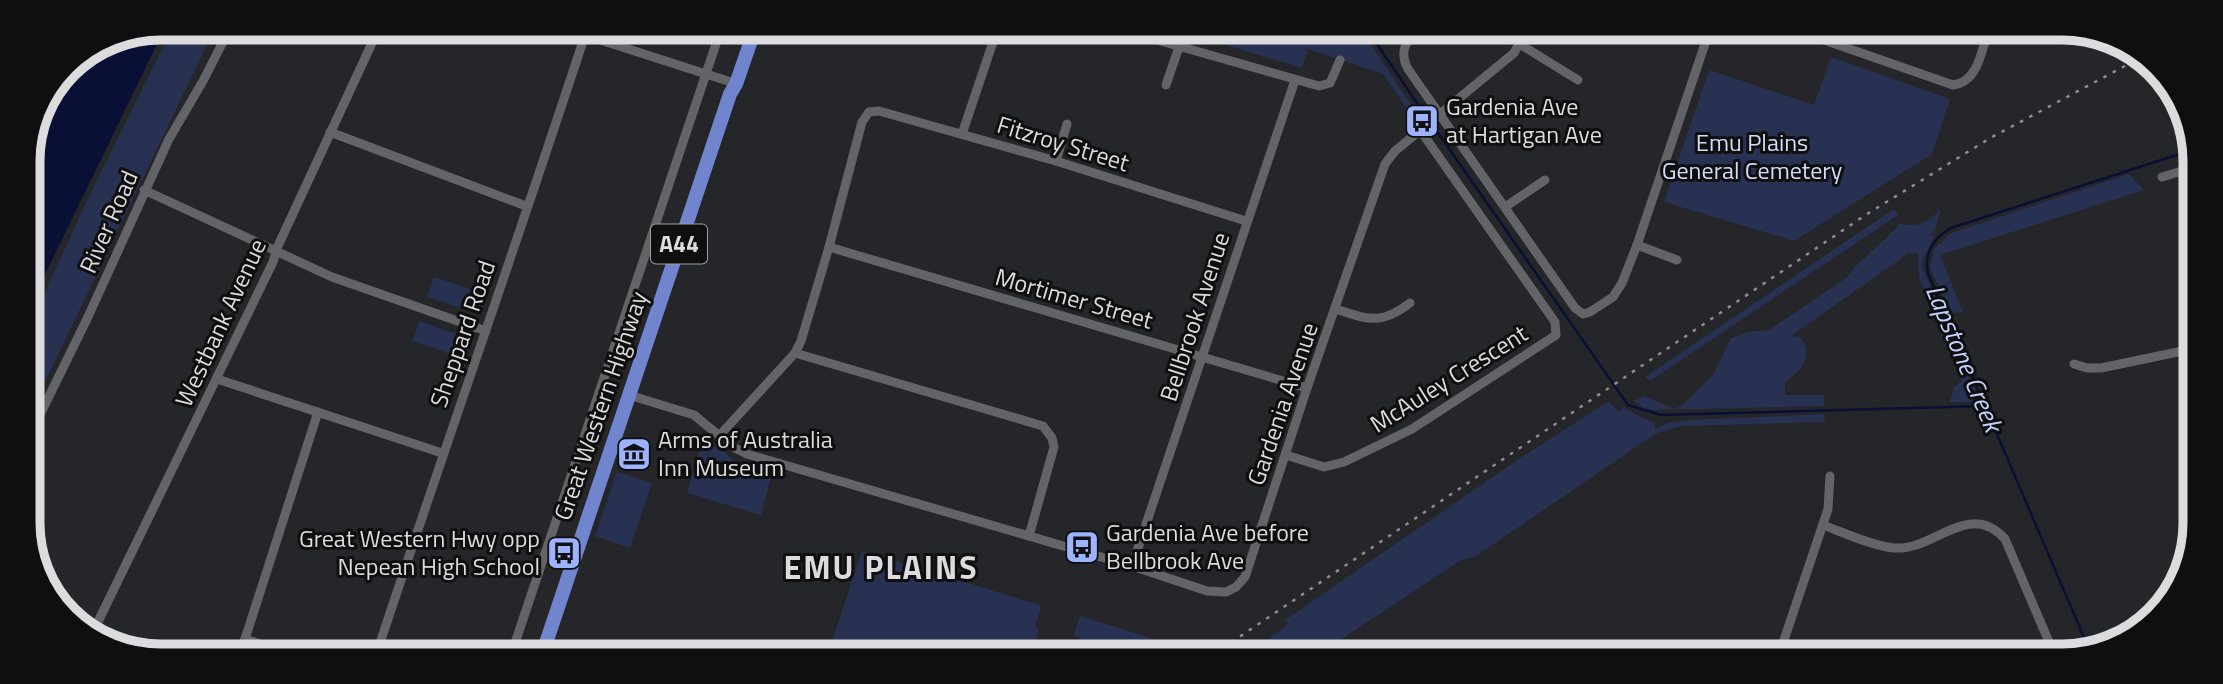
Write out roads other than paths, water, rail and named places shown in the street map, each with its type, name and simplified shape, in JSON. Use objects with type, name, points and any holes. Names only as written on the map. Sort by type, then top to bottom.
[{"type":"highway","name":"Great Western Highway","points":[[546,644],[745,40]]},
{"type":"highway","name":"Great Western Highway","points":[[730,88],[736,84],[751,40]]},
{"type":"street","name":"River Road","points":[[40,414],[169,139],[224,40]]},
{"type":"street","name":"Westbank Avenue","points":[[96,625],[217,379],[374,40]]},
{"type":"street","name":"Sheppard Road","points":[[380,644],[584,40]]},
{"type":"street","points":[[606,40],[706,75],[730,88]]},
{"type":"street","points":[[515,644],[718,40]]},
{"type":"street","points":[[962,134],[994,40]]},
{"type":"street","points":[[1156,40],[1319,86],[1328,85],[1334,78],[1340,60]]},
{"type":"street","points":[[1409,40],[1405,46],[1404,61],[1575,309],[1583,314],[1616,293],[1637,245],[1706,40]]},
{"type":"street","name":"Gardenia Avenue","points":[[629,395],[687,412],[733,447],[747,454],[1132,566],[1207,591],[1222,593],[1236,587],[1245,576],[1381,172],[1395,151],[1506,61],[1523,40]]},
{"type":"street","points":[[1823,40],[1953,85],[1966,82],[1975,70],[1985,40]]},
{"type":"street","points":[[1521,45],[1578,80]]},
{"type":"street","points":[[1166,85],[1179,47]]},
{"type":"street","name":"Bellbrook Avenue","points":[[1132,566],[1295,80]]},
{"type":"street","name":"Fitzroy Street","points":[[829,247],[862,122],[867,113],[879,111],[1056,161],[1246,221]]},
{"type":"street","points":[[1056,161],[1067,124]]},
{"type":"street","name":"McAuley Crescent","points":[[1286,455],[1324,467],[1344,462],[1412,429],[1556,335],[1555,321],[1420,130]]},
{"type":"street","points":[[330,132],[527,206]]},
{"type":"street","points":[[2162,177],[2183,171]]},
{"type":"street","points":[[1506,207],[1545,180]]},
{"type":"street","points":[[144,190],[332,277],[486,331]]},
{"type":"street","points":[[1637,245],[1676,260]]},
{"type":"street","points":[[720,435],[795,353],[829,247]]},
{"type":"street","name":"Mortimer Street","points":[[829,247],[1307,388]]},
{"type":"street","points":[[1335,309],[1377,319],[1410,303]]},
{"type":"street","points":[[2074,364],[2101,368],[2183,351]]},
{"type":"street","points":[[795,353],[1043,426],[1052,438],[1054,447],[1029,536]]},
{"type":"street","points":[[217,379],[442,453]]},
{"type":"street","points":[[242,644],[318,412]]},
{"type":"street","points":[[1783,643],[1829,504],[1830,476]]},
{"type":"street","points":[[1822,526],[1895,548],[1907,547],[1969,524],[1992,528],[2005,539],[2049,643]]},
{"type":"street","points":[[245,639],[261,644]]},
{"type":"waterway","points":[[1374,40],[1423,112]]},
{"type":"waterway","points":[[1436,130],[1628,405],[1661,415],[1984,406]]},
{"type":"waterway","name":"Lapstone Creek","points":[[2086,641],[1928,273],[1929,253],[1935,241],[1951,228],[2182,153]]},
{"type":"railway","points":[[1230,643],[1867,214],[1992,137],[2132,62]]},
{"type":"place","name":"Gardenia Ave at Hartigan Ave","points":[[1422,121]]},
{"type":"place","name":"Arms of Australia Inn Museum","points":[[634,454]]},
{"type":"place","name":"Gardenia Ave before Bellbrook Ave","points":[[1082,547]]},
{"type":"place","name":"Great Western Hwy opp Nepean High School","points":[[564,553]]},
{"type":"district","name":"EMU PLAINS","points":[[881,568]]},
{"type":"park label","name":"Emu Plains General Cemetery","points":[[1752,157]]}]
